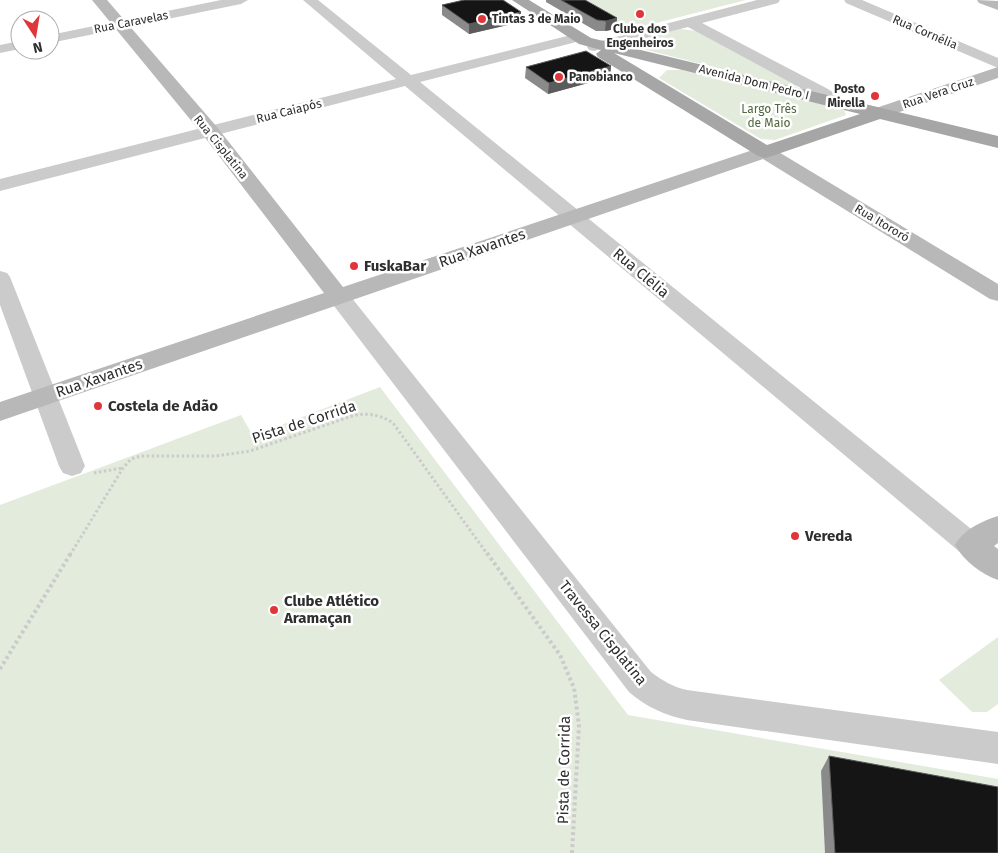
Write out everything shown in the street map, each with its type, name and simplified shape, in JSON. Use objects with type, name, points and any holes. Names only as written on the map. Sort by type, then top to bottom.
[{"type":"main road","name":"Avenida Dom Pedro I","points":[[519,0],[590,42],[998,142]]},
{"type":"main road","points":[[590,42],[647,80],[765,152]]},
{"type":"main road","points":[[647,80],[654,71],[680,64]]},
{"type":"main road","name":"Rua Xavantes","points":[[765,152],[879,113]]},
{"type":"street","name":"Rua Cisplatina","points":[[99,0],[118,25],[210,131],[339,296]]},
{"type":"street","name":"Rua Caravelas","points":[[60,37],[240,0]]},
{"type":"street","name":"Rua Clélia","points":[[310,0],[971,545]]},
{"type":"street","name":"Rua Caiapós","points":[[0,185],[408,81],[690,22],[773,0]]},
{"type":"street","name":"Rua Cornélia","points":[[851,0],[998,63]]},
{"type":"street","points":[[984,0],[998,6]]},
{"type":"street","points":[[690,22],[840,103]]},
{"type":"street","name":"Rua Vera Cruz","points":[[879,113],[998,72]]},
{"type":"street","name":"Rua Xavantes","points":[[0,412],[765,152]]},
{"type":"street","name":"Rua Itororó","points":[[765,152],[998,294]]},
{"type":"street","points":[[2,290],[72,466]]},
{"type":"street","name":"Travessa Cisplatina","points":[[339,296],[640,682],[652,692],[664,700],[687,705],[998,748]]},
{"type":"street","points":[[998,528],[971,545],[998,567]]},
{"type":"path","name":"Pista de Corrida","points":[[0,669],[123,468],[131,459],[140,456],[216,456],[250,451],[355,415],[369,414],[382,416],[393,423],[560,654],[574,688],[579,726],[572,853]]},
{"type":"green space","name":"Clube dos Engenheiros","points":[[567,0],[746,0],[621,32]]},
{"type":"green space","name":"Largo Três de Maio","points":[[680,29],[697,31],[797,84],[792,87],[627,45],[630,41]]},
{"type":"green space","name":"Largo Três de Maio","points":[[667,70],[682,70],[844,110],[846,115],[775,140],[761,139],[659,78]]},
{"type":"green space","name":"Clube Atlético Aramaçan","points":[[380,387],[628,715],[998,779],[998,853],[0,853],[0,505],[241,415],[253,436]]},
{"type":"green space","points":[[998,637],[998,704],[987,712],[972,712],[939,680]]},
{"type":"building","points":[[464,0],[503,0],[521,12],[469,24],[442,5]]},
{"type":"building","points":[[561,0],[585,0],[617,18],[606,21],[597,20]]},
{"type":"building","points":[[586,51],[611,66],[549,83],[526,67]]},
{"type":"building","points":[[829,756],[998,787],[998,853],[835,853]]},
{"type":"place","name":"Clube dos Engenheiros","points":[[640,14]]},
{"type":"place","name":"Tintas 3 de Maio","points":[[482,19]]},
{"type":"place","name":"Panobianco","points":[[559,77]]},
{"type":"place","name":"Posto Mirella","points":[[875,96]]},
{"type":"place","name":"FuskaBar","points":[[354,266]]},
{"type":"place","name":"Costela de Adão","points":[[98,406]]},
{"type":"place","name":"Vereda","points":[[795,536]]},
{"type":"place","name":"Clube Atlético Aramaçan","points":[[274,610]]}]
